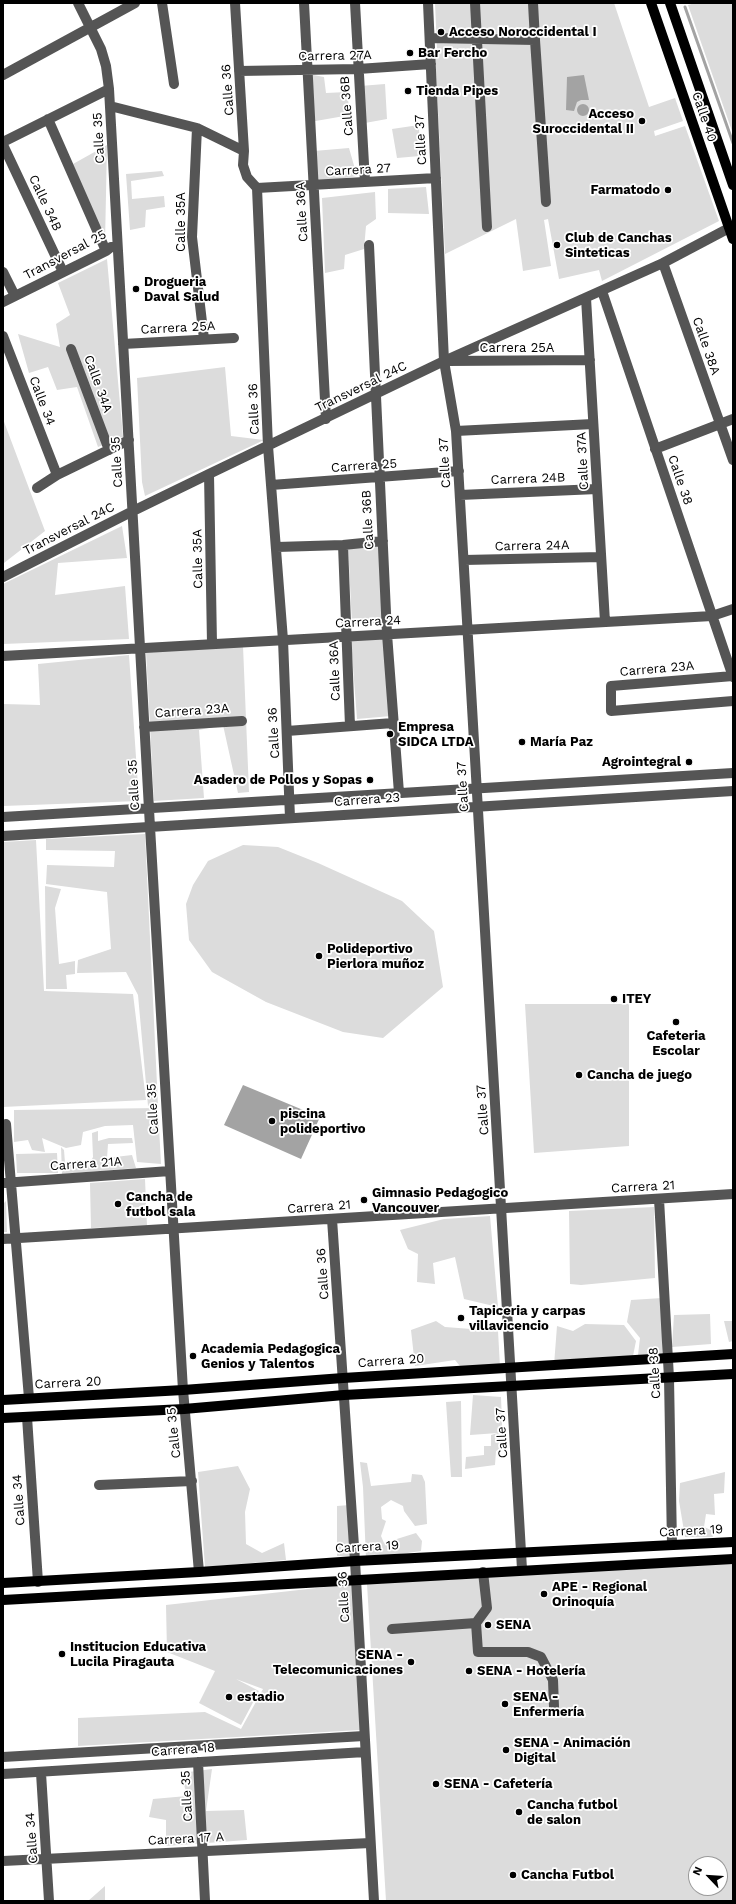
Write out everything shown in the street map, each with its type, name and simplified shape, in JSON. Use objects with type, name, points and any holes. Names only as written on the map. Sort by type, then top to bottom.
[{"type":"main road","name":"Calle 40","points":[[651,3],[731,227],[733,239]]},
{"type":"main road","name":"Calle 40","points":[[670,3],[733,185]]},
{"type":"main road","name":"Carrera 20","points":[[3,1400],[183,1390],[511,1367],[733,1354]]},
{"type":"main road","points":[[3,1418],[184,1409],[344,1395],[733,1374]]},
{"type":"main road","name":"Carrera 19","points":[[3,1584],[355,1561],[733,1542]]},
{"type":"main road","points":[[3,1600],[522,1569],[733,1559]]},
{"type":"street","name":"Calle 35","points":[[78,3],[101,49],[106,66],[109,89],[144,727],[184,1409],[192,1481],[199,1572]]},
{"type":"street","points":[[3,75],[135,3]]},
{"type":"street","points":[[162,3],[174,84]]},
{"type":"street","name":"Calle 36","points":[[235,3],[244,151],[243,165],[247,177],[257,188],[268,446],[283,640],[290,818]]},
{"type":"street","name":"Calle 36A","points":[[304,3],[326,419]]},
{"type":"street","name":"Calle 36B","points":[[355,3],[365,182]]},
{"type":"street","name":"Calle 37","points":[[428,3],[444,361],[456,431],[522,1569]]},
{"type":"street","points":[[475,3],[487,227]]},
{"type":"street","points":[[533,3],[546,202]]},
{"type":"street","points":[[430,38],[535,40]]},
{"type":"street","name":"Carrera 27A","points":[[240,71],[358,68],[431,64]]},
{"type":"street","points":[[3,143],[109,89]]},
{"type":"street","points":[[110,106],[197,128],[244,151]]},
{"type":"street","points":[[48,119],[106,251]]},
{"type":"street","name":"Calle 35A","points":[[197,128],[192,237],[204,340]]},
{"type":"street","name":"Calle 34B","points":[[3,143],[63,272]]},
{"type":"street","name":"Carrera 27","points":[[257,188],[436,178]]},
{"type":"street","name":"Transversal 24C","points":[[3,577],[132,511],[444,361],[663,263],[731,227]]},
{"type":"street","name":"Transversal 25","points":[[3,302],[106,251],[118,242]]},
{"type":"street","name":"Calle 36B","points":[[369,244],[387,634],[399,793]]},
{"type":"street","name":"Calle 38A","points":[[663,263],[733,460]]},
{"type":"street","points":[[3,272],[15,296]]},
{"type":"street","name":"Calle 38","points":[[602,291],[733,676]]},
{"type":"street","name":"Calle 37A","points":[[586,298],[605,622]]},
{"type":"street","name":"Calle 34","points":[[3,336],[57,475]]},
{"type":"street","name":"Carrera 25A","points":[[123,344],[234,338]]},
{"type":"street","name":"Calle 34A","points":[[71,349],[108,450]]},
{"type":"street","name":"Carrera 25A","points":[[444,361],[590,360]]},
{"type":"street","points":[[656,449],[733,419]]},
{"type":"street","points":[[456,431],[594,424]]},
{"type":"street","points":[[38,488],[57,475],[128,440]]},
{"type":"street","name":"Carrera 25","points":[[271,485],[458,471]]},
{"type":"street","name":"Calle 35A","points":[[210,474],[212,644]]},
{"type":"street","name":"Carrera 24B","points":[[460,495],[597,490]]},
{"type":"street","points":[[277,547],[383,541]]},
{"type":"street","name":"Calle 36A","points":[[343,544],[350,726]]},
{"type":"street","name":"Carrera 24A","points":[[464,560],[601,557]]},
{"type":"street","name":"Carrera 24","points":[[3,656],[712,616],[733,609]]},
{"type":"street","name":"Carrera 23A","points":[[733,676],[611,686],[611,711],[733,701]]},
{"type":"street","name":"Carrera 23A","points":[[144,727],[242,721]]},
{"type":"street","points":[[287,731],[393,723]]},
{"type":"street","name":"Carrera 23","points":[[3,817],[733,773]]},
{"type":"street","name":"Carrera 23","points":[[3,836],[733,791]]},
{"type":"street","points":[[6,1124],[7,1182],[16,1239],[29,1398]]},
{"type":"street","name":"Carrera 21A","points":[[7,1182],[170,1170]]},
{"type":"street","name":"Carrera 21","points":[[3,1239],[733,1194]]},
{"type":"street","name":"Calle 38","points":[[659,1199],[669,1378],[672,1545]]},
{"type":"street","name":"Calle 36","points":[[332,1219],[355,1561],[374,1901]]},
{"type":"street","name":"Calle 34","points":[[27,1417],[38,1582]]},
{"type":"street","points":[[99,1485],[192,1481]]},
{"type":"street","points":[[483,1572],[487,1608],[476,1623],[478,1652],[528,1652],[541,1657],[553,1680],[554,1707]]},
{"type":"street","points":[[392,1628],[476,1623]]},
{"type":"street","name":"Carrera 18","points":[[3,1757],[364,1736]]},
{"type":"street","name":"Carrera 18","points":[[3,1774],[41,1773],[365,1752]]},
{"type":"street","name":"Calle 35","points":[[198,1762],[205,1901]]},
{"type":"street","name":"Calle 34","points":[[41,1773],[50,1901]]},
{"type":"street","name":"Carrera 17 A","points":[[3,1861],[370,1843]]},
{"type":"shaded area","points":[[435,3],[614,3],[649,107],[675,98],[683,121],[654,131],[655,136],[685,126],[719,221],[602,281],[599,270],[559,279],[548,219],[544,220],[551,266],[523,271],[516,219],[445,254],[435,49],[437,49]]},
{"type":"shaded area","points":[[695,3],[733,3],[733,134],[688,5]]},
{"type":"shaded area","points":[[308,74],[324,77],[326,93],[347,92],[350,115],[310,122]]},
{"type":"shaded area","points":[[584,75],[589,100],[581,100],[577,102],[574,111],[566,110],[567,77]]},
{"type":"shaded area","points":[[385,84],[387,119],[365,123],[360,86]]},
{"type":"shaded area","points":[[581,104],[585,104],[589,110],[585,116],[581,116],[577,112],[577,108]]},
{"type":"shaded area","points":[[419,125],[420,156],[397,158],[392,129]]},
{"type":"shaded area","points":[[107,145],[105,243],[73,164]]},
{"type":"shaded area","points":[[349,148],[357,176],[317,183],[314,151]]},
{"type":"shaded area","points":[[162,171],[164,176],[131,181],[132,199],[164,196],[165,207],[146,210],[145,227],[130,230],[126,174]]},
{"type":"shaded area","points":[[426,187],[429,214],[388,213],[388,189]]},
{"type":"shaded area","points":[[375,192],[376,219],[366,226],[364,249],[345,255],[344,269],[325,273],[322,198]]},
{"type":"shaded area","points":[[107,259],[123,437],[98,447],[77,387],[57,390],[48,367],[29,373],[18,334],[60,347],[56,324],[70,315],[58,283]]},
{"type":"shaded area","points":[[225,367],[231,436],[264,440],[145,496],[142,482],[137,378]]},
{"type":"shaded area","points":[[3,419],[45,531],[4,563],[3,558]]},
{"type":"shaded area","points":[[122,526],[127,558],[58,563],[55,595],[125,586],[129,639],[3,644],[3,584]]},
{"type":"shaded area","points":[[380,543],[384,623],[352,624],[348,545]]},
{"type":"shaded area","points":[[384,638],[391,716],[357,719],[351,641]]},
{"type":"shaded area","points":[[243,646],[249,792],[238,793],[223,725],[199,730],[204,798],[154,801],[146,652]]},
{"type":"shaded area","points":[[129,655],[139,801],[3,806],[3,704],[40,705],[38,664]]},
{"type":"shaded area","points":[[145,834],[158,1105],[148,1106],[138,995],[126,972],[77,973],[78,960],[111,949],[107,892],[46,884],[47,865],[114,867],[115,851],[46,850],[46,839]]},
{"type":"shaded area","points":[[36,840],[44,991],[133,994],[146,1100],[3,1107],[3,842]]},
{"type":"shaded area","name":"Polideportivo Pierlora muñoz","points":[[243,845],[278,847],[318,863],[402,901],[434,931],[443,987],[383,1038],[343,1032],[266,1002],[212,972],[189,940],[186,904],[193,885],[208,861]]},
{"type":"shaded area","points":[[45,886],[61,889],[55,908],[59,964],[75,961],[75,974],[66,975],[67,989],[46,989]]},
{"type":"shaded area","name":"Cancha de juego","points":[[525,1004],[629,1004],[629,1146],[534,1153]]},
{"type":"shaded area","name":"piscina polideportivo","points":[[243,1085],[320,1117],[301,1159],[224,1125]]},
{"type":"shaded area","points":[[158,1108],[161,1164],[137,1162],[133,1125],[105,1126],[83,1132],[81,1145],[66,1148],[42,1138],[45,1152],[32,1150],[28,1140],[14,1142],[14,1110]]},
{"type":"shaded area","points":[[98,1131],[98,1141],[109,1138],[132,1138],[133,1143],[108,1144],[107,1158],[132,1155],[136,1168],[62,1174],[61,1147],[64,1150],[65,1163],[78,1160],[79,1169],[88,1167],[93,1157],[92,1133]]},
{"type":"shaded area","points":[[57,1153],[58,1173],[17,1173],[16,1154]]},
{"type":"shaded area","name":"Cancha de futbol sala","points":[[145,1179],[147,1226],[91,1228],[90,1183]]},
{"type":"shaded area","points":[[6,1201],[7,1232],[3,1232],[3,1204]]},
{"type":"shaded area","points":[[654,1207],[655,1278],[581,1285],[570,1284],[569,1211]]},
{"type":"shaded area","points":[[490,1216],[498,1307],[464,1299],[455,1257],[433,1263],[435,1284],[417,1282],[418,1254],[408,1249],[400,1230],[444,1219]]},
{"type":"shaded area","points":[[662,1298],[662,1353],[638,1355],[640,1338],[627,1322],[631,1300]]},
{"type":"shaded area","points":[[710,1314],[711,1344],[672,1347],[674,1315]]},
{"type":"shaded area","points":[[436,1321],[445,1327],[498,1331],[500,1367],[464,1371],[455,1360],[415,1366],[411,1330]]},
{"type":"shaded area","points":[[724,1321],[733,1321],[733,1341],[729,1342]]},
{"type":"shaded area","points":[[585,1324],[624,1325],[636,1341],[633,1356],[554,1365],[557,1326],[573,1331]]},
{"type":"shaded area","points":[[473,1395],[501,1397],[503,1448],[496,1451],[495,1465],[465,1469],[466,1457],[484,1455],[484,1446],[491,1446],[491,1435],[498,1433],[470,1435]]},
{"type":"shaded area","points":[[461,1401],[462,1477],[451,1477],[446,1402]]},
{"type":"shaded area","points":[[360,1462],[367,1463],[371,1486],[411,1482],[412,1474],[422,1475],[425,1482],[427,1524],[415,1526],[404,1511],[403,1506],[391,1500],[381,1507],[382,1519],[386,1521],[381,1536],[384,1543],[416,1533],[422,1541],[421,1551],[366,1559],[363,1487]]},
{"type":"shaded area","points":[[238,1466],[250,1489],[245,1512],[246,1544],[262,1553],[284,1543],[286,1560],[205,1567],[198,1472]]},
{"type":"shaded area","points":[[725,1472],[724,1493],[714,1494],[715,1515],[706,1514],[704,1527],[711,1530],[713,1537],[685,1537],[679,1501],[680,1483]]},
{"type":"shaded area","points":[[350,1505],[351,1556],[337,1556],[337,1506]]},
{"type":"shaded area","points":[[733,1563],[733,1901],[386,1901],[367,1584]]},
{"type":"shaded area","points":[[352,1584],[360,1730],[78,1746],[78,1718],[205,1712],[241,1729],[263,1689],[236,1679],[259,1691],[241,1725],[199,1703],[215,1671],[167,1652],[166,1605]]},
{"type":"shaded area","points":[[212,1769],[206,1811],[244,1810],[247,1840],[166,1846],[166,1820],[149,1817],[153,1799],[187,1796],[181,1773]]},
{"type":"shaded area","points":[[105,1886],[105,1901],[88,1901]]},
{"type":"waterway","points":[[685,7],[733,143]]},
{"type":"place","name":"Acceso Noroccidental I","points":[[441,32]]},
{"type":"place","name":"Bar Fercho","points":[[410,53]]},
{"type":"place","name":"Tienda Pipes","points":[[408,91]]},
{"type":"place","name":"Acceso Suroccidental II","points":[[642,121]]},
{"type":"place","name":"Farmatodo","points":[[668,190]]},
{"type":"place","name":"Club de Canchas Sinteticas","points":[[557,245]]},
{"type":"place","name":"Drogueria Daval Salud","points":[[136,289]]},
{"type":"place","name":"Empresa SIDCA LTDA","points":[[390,734]]},
{"type":"place","name":"María Paz","points":[[522,742]]},
{"type":"place","name":"Agrointegral","points":[[689,762]]},
{"type":"place","name":"Asadero de Pollos y Sopas","points":[[370,780]]},
{"type":"place","name":"Polideportivo Pierlora muñoz","points":[[319,956]]},
{"type":"place","name":"ITEY","points":[[614,999]]},
{"type":"place","name":"Cafeteria Escolar","points":[[676,1022]]},
{"type":"place","name":"Cancha de juego","points":[[579,1075]]},
{"type":"place","name":"piscina polideportivo","points":[[272,1121]]},
{"type":"place","name":"Gimnasio Pedagogico Vancouver","points":[[364,1200]]},
{"type":"place","name":"Cancha de futbol sala","points":[[118,1204]]},
{"type":"place","name":"Tapiceria y carpas villavicencio","points":[[461,1318]]},
{"type":"place","name":"Academia Pedagogica Genios y Talentos","points":[[193,1356]]},
{"type":"place","name":"APE - Regional Orinoquía","points":[[544,1594]]},
{"type":"place","name":"SENA","points":[[488,1625]]},
{"type":"place","name":"Institucion Educativa Lucila Piragauta","points":[[62,1654]]},
{"type":"place","name":"SENA - Telecomunicaciones","points":[[411,1662]]},
{"type":"place","name":"SENA - Hotelería","points":[[469,1671]]},
{"type":"place","name":"estadio","points":[[229,1697]]},
{"type":"place","name":"SENA - Enfermería","points":[[505,1704]]},
{"type":"place","name":"SENA - Animación Digital","points":[[506,1750]]},
{"type":"place","name":"SENA - Cafetería","points":[[436,1784]]},
{"type":"place","name":"Cancha futbol de salon","points":[[519,1812]]},
{"type":"place","name":"Cancha Futbol","points":[[513,1875]]}]
